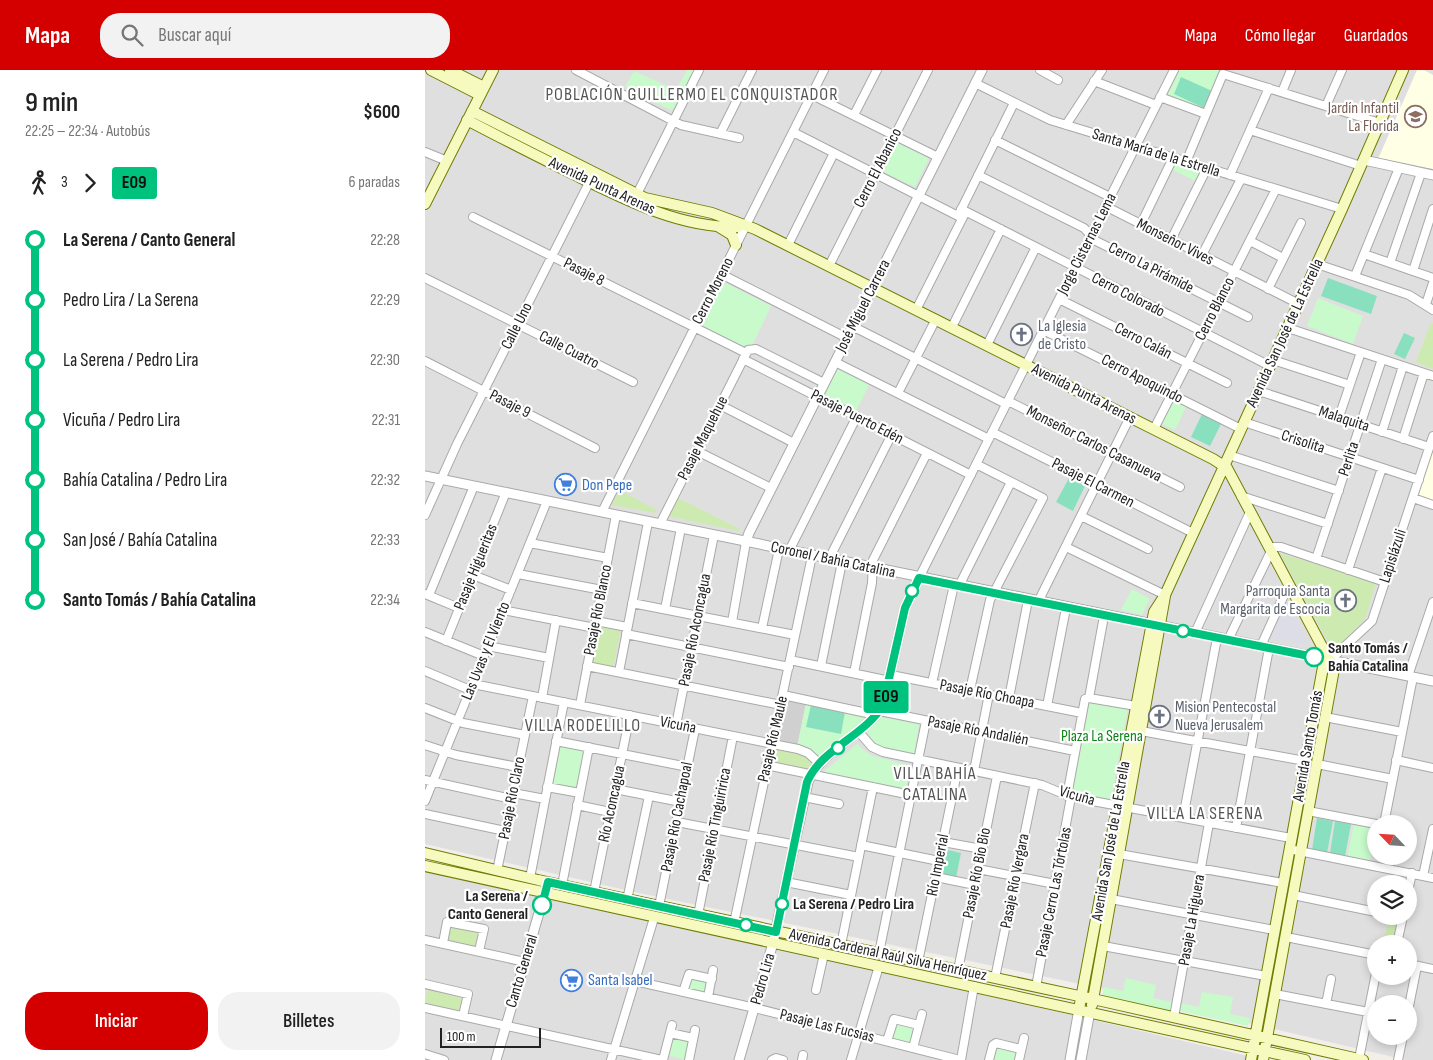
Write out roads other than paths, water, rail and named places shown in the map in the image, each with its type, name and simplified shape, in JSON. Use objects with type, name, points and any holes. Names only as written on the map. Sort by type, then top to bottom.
[{"type":"main road","points":[[431,70],[482,91]]},
{"type":"main road","points":[[450,70],[482,91]]},
{"type":"main road","points":[[425,204],[493,70]]},
{"type":"main road","name":"Avenida San José de La Estrella","points":[[1079,1009],[1141,731],[1156,626],[1154,612],[1165,595],[1243,426],[1342,210],[1403,70]]},
{"type":"main road","name":"Avenida Punta Arenas","points":[[469,116],[665,215],[714,225],[746,226]]},
{"type":"main road","name":"Avenida Punta Arenas","points":[[635,199],[712,214],[746,226],[788,245],[1224,466]]},
{"type":"main road","points":[[714,225],[732,235],[736,245]]},
{"type":"main road","points":[[1224,466],[1330,660]]},
{"type":"main road","name":"Avenida San José de La Estrella","points":[[1090,1011],[1119,854],[1136,706],[1156,626]]},
{"type":"main road","name":"Avenida Santo Tomás","points":[[1251,1060],[1261,1051],[1266,976],[1274,930],[1323,667],[1330,660],[1334,669],[1286,936],[1275,994],[1262,1037]]},
{"type":"main road","name":"Avenida Cardenal Raúl Silva Henríquez","points":[[425,853],[627,900],[1082,996],[1361,1060]]},
{"type":"main road","name":"Avenida Cardenal Raúl Silva Henríquez","points":[[425,866],[654,918],[1090,1011],[1305,1060]]},
{"type":"street","points":[[575,70],[686,127],[739,138]]},
{"type":"street","points":[[635,199],[699,70]]},
{"type":"street","points":[[720,134],[752,70]]},
{"type":"street","name":"Cerro Moreno","points":[[602,512],[824,70]]},
{"type":"street","points":[[854,115],[877,70]]},
{"type":"street","name":"Cerro El Abanico","points":[[829,266],[928,70]]},
{"type":"street","name":"José Miguel Carrera","points":[[746,542],[771,488],[981,70]]},
{"type":"street","points":[[1040,70],[1058,80]]},
{"type":"street","points":[[1066,125],[1102,70]]},
{"type":"street","name":"Jorge Cisternas Lema","points":[[919,578],[1174,70]]},
{"type":"street","points":[[1235,78],[1239,70]]},
{"type":"street","points":[[1282,92],[1291,70]]},
{"type":"street","points":[[1326,106],[1342,70]]},
{"type":"street","points":[[1186,162],[1223,74],[1380,123]]},
{"type":"street","points":[[1094,82],[1156,105]]},
{"type":"street","name":"Santa María de la Estrella","points":[[975,83],[1044,118],[1342,210]]},
{"type":"street","points":[[1230,175],[1269,88]]},
{"type":"street","points":[[812,95],[938,157]]},
{"type":"street","points":[[1160,97],[1206,114]]},
{"type":"street","points":[[916,310],[978,175],[1014,103]]},
{"type":"street","points":[[1250,130],[1363,163],[1433,175]]},
{"type":"street","name":"Cerro Colorado","points":[[793,132],[918,196],[1001,230],[1036,247],[1203,333],[1271,363],[1350,385]]},
{"type":"street","points":[[995,140],[1110,197]]},
{"type":"street","points":[[425,152],[447,161]]},
{"type":"street","points":[[788,245],[834,153]]},
{"type":"street","points":[[1141,224],[1173,158]]},
{"type":"street","points":[[1171,240],[1207,168]]},
{"type":"street","points":[[1355,276],[1399,168]]},
{"type":"street","points":[[1390,263],[1421,173]]},
{"type":"street","name":"Cerro La Pirámide","points":[[978,175],[1084,228],[1096,241],[1248,317]]},
{"type":"street","name":"Calle Uno","points":[[425,516],[440,479],[483,391],[592,178]]},
{"type":"street","points":[[1202,256],[1241,178]]},
{"type":"street","name":"Cerro Blanco","points":[[1154,429],[1276,189]]},
{"type":"street","name":"Monseñor Vives","points":[[1105,206],[1299,304]]},
{"type":"street","points":[[1413,271],[1433,209]]},
{"type":"street","name":"Pasaje 8","points":[[473,217],[694,328]]},
{"type":"street","points":[[1268,289],[1301,223]]},
{"type":"street","points":[[952,327],[1001,230]]},
{"type":"street","points":[[1250,240],[1283,258]]},
{"type":"street","points":[[987,345],[1036,247]]},
{"type":"street","points":[[1364,254],[1433,278]]},
{"type":"street","points":[[1317,264],[1409,295],[1433,310]]},
{"type":"street","points":[[721,274],[847,338]]},
{"type":"street","name":"Calle Cuatro","points":[[425,278],[633,382]]},
{"type":"street","points":[[1426,304],[1433,283]]},
{"type":"street","name":"Cerro Calán","points":[[1059,299],[1227,383]]},
{"type":"street","points":[[898,393],[936,319]]},
{"type":"street","name":"Monseñor Carlos Casanueva","points":[[852,326],[1180,487]]},
{"type":"street","name":"Pasaje Puerto Edén","points":[[694,328],[817,396],[971,475]]},
{"type":"street","points":[[1288,328],[1433,376]]},
{"type":"street","name":"Cerro Apoquindo","points":[[1043,330],[1172,394],[1243,426]]},
{"type":"street","name":"Pasaje Puerto Edén","points":[[744,356],[754,348],[824,383]]},
{"type":"street","points":[[1339,417],[1361,352]]},
{"type":"street","name":"Pasaje Maquehue","points":[[660,524],[744,356]]},
{"type":"street","name":"Perlita","points":[[1316,559],[1382,359]]},
{"type":"street","name":"Pasaje 9","points":[[425,361],[595,448]]},
{"type":"street","name":"Pasaje El Carmen","points":[[835,362],[1097,485],[1193,533]]},
{"type":"street","points":[[1382,432],[1403,366]]},
{"type":"street","points":[[1403,438],[1424,373]]},
{"type":"street","name":"Malaquita","points":[[1259,391],[1429,447]]},
{"type":"street","points":[[720,405],[794,443]]},
{"type":"street","points":[[789,551],[857,416]]},
{"type":"street","points":[[1038,602],[1130,417]]},
{"type":"street","name":"Crisolita","points":[[1243,426],[1350,457],[1419,480]]},
{"type":"street","points":[[829,559],[892,434]]},
{"type":"street","name":"Lapislázuli","points":[[1330,660],[1370,624],[1433,436]]},
{"type":"street","points":[[697,451],[771,488]]},
{"type":"street","points":[[854,673],[872,583],[874,556],[927,452]]},
{"type":"street","points":[[1229,455],[1339,491]]},
{"type":"street","points":[[970,690],[990,600],[1043,498],[976,464]]},
{"type":"street","points":[[1348,570],[1381,468]]},
{"type":"street","name":"Coronel / Bahía Catalina","points":[[425,476],[1104,616],[1433,681]]},
{"type":"street","points":[[932,683],[957,586],[1011,482]]},
{"type":"street","points":[[459,608],[427,594],[473,486]]},
{"type":"street","name":"Pasaje Higueritas","points":[[446,641],[506,492]]},
{"type":"street","points":[[1241,496],[1328,524]]},
{"type":"street","points":[[1413,498],[1433,505]]},
{"type":"street","name":"Las Uvas y El Viento","points":[[425,801],[429,781],[445,752],[547,500]]},
{"type":"street","points":[[1195,633],[1250,512]]},
{"type":"street","name":"Pasaje Río Blanco","points":[[579,705],[616,515]]},
{"type":"street","points":[[1081,516],[1148,549]]},
{"type":"street","points":[[619,672],[648,522]]},
{"type":"street","points":[[665,609],[681,528]]},
{"type":"street","name":"Pasaje Río Aconcagua","points":[[676,725],[714,535]]},
{"type":"street","points":[[732,622],[746,542]]},
{"type":"street","points":[[530,543],[608,558]]},
{"type":"street","points":[[1228,640],[1270,549],[1278,546],[1385,582]]},
{"type":"street","points":[[1066,547],[1165,595]]},
{"type":"street","points":[[763,628],[779,549]]},
{"type":"street","name":"Pasaje Río Maule","points":[[734,923],[812,556]]},
{"type":"street","points":[[821,666],[842,562]]},
{"type":"street","points":[[518,574],[602,590]]},
{"type":"street","points":[[473,575],[511,590]]},
{"type":"street","name":"Pedro Lira","points":[[739,1060],[776,932],[804,796],[811,774],[878,713],[885,701],[905,608],[919,578]]},
{"type":"street","points":[[1236,828],[1250,751],[1265,647],[1289,584]]},
{"type":"street","points":[[1009,698],[1028,600]]},
{"type":"street","points":[[632,602],[795,635]]},
{"type":"street","points":[[1386,815],[1411,676],[1433,602]]},
{"type":"street","points":[[1047,706],[1066,608]]},
{"type":"street","name":"Pasaje Río Choapa","points":[[503,610],[627,631],[692,647],[789,663],[821,666],[854,673],[932,683],[1082,713]]},
{"type":"street","name":"Pasaje Cerro Las Tórtolas","points":[[1036,987],[1055,884],[1075,751],[1104,616]]},
{"type":"street","points":[[541,698],[556,620]]},
{"type":"street","points":[[425,632],[484,656]]},
{"type":"street","points":[[1183,818],[1217,638]]},
{"type":"street","points":[[488,646],[549,658]]},
{"type":"street","points":[[587,666],[781,705]]},
{"type":"street","name":"Vicuña","points":[[425,671],[472,687],[533,696],[803,751],[820,764]]},
{"type":"street","points":[[974,771],[989,694]]},
{"type":"street","name":"Pasaje Río Andalién","points":[[783,695],[1075,751]]},
{"type":"street","name":"Pasaje Río Claro","points":[[497,871],[533,696]]},
{"type":"street","points":[[1087,698],[1136,706]]},
{"type":"street","points":[[530,878],[564,702]]},
{"type":"street","points":[[425,708],[457,721],[525,736]]},
{"type":"street","name":"Río Aconcagua","points":[[594,892],[630,716]]},
{"type":"street","points":[[1325,717],[1402,732]]},
{"type":"street","points":[[879,953],[926,721]]},
{"type":"street","name":"Pasaje Río Cachapoal","points":[[659,906],[695,728]]},
{"type":"street","name":"Vicuña","points":[[858,731],[879,752],[1035,784],[1069,797],[1291,838]]},
{"type":"street","points":[[1141,731],[1305,761]]},
{"type":"street","name":"Pasaje Río Tinguiririca","points":[[697,915],[733,736]]},
{"type":"street","points":[[556,741],[688,767]]},
{"type":"street","points":[[425,744],[445,752],[518,767]]},
{"type":"street","points":[[562,885],[589,748]]},
{"type":"street","points":[[1397,760],[1433,768]]},
{"type":"street","points":[[1317,764],[1393,779]]},
{"type":"street","points":[[766,766],[911,795]]},
{"type":"street","name":"Río Imperial","points":[[918,962],[957,768]]},
{"type":"street","name":"Pasaje Río Bio Bio","points":[[957,970],[997,776]]},
{"type":"street","points":[[429,781],[513,796],[545,799]]},
{"type":"street","name":"Pasaje Río Vergara","points":[[995,978],[1035,784]]},
{"type":"street","points":[[547,786],[580,793]]},
{"type":"street","points":[[841,945],[873,787]]},
{"type":"street","points":[[615,789],[681,802]]},
{"type":"street","points":[[627,900],[649,796]]},
{"type":"street","points":[[804,796],[839,804]]},
{"type":"street","points":[[577,805],[610,812]]},
{"type":"street","points":[[1308,811],[1367,822]]},
{"type":"street","points":[[425,814],[505,831]]},
{"type":"street","points":[[677,822],[859,857]]},
{"type":"street","name":"Pasaje La Higuera","points":[[1174,1017],[1209,823]]},
{"type":"street","points":[[1423,876],[1433,829]]},
{"type":"street","points":[[943,842],[982,849]]},
{"type":"street","points":[[861,845],[939,861]]},
{"type":"street","points":[[1289,849],[1433,878]]},
{"type":"street","points":[[1119,854],[1283,883]]},
{"type":"street","points":[[978,869],[1055,884]]},
{"type":"street","points":[[936,877],[975,884]]},
{"type":"street","name":"Canto General","points":[[496,1060],[548,882]]},
{"type":"street","points":[[787,882],[851,895]]},
{"type":"street","points":[[1293,895],[1367,910]]},
{"type":"street","points":[[1111,899],[1274,930]]},
{"type":"street","points":[[611,1060],[654,918]]},
{"type":"street","points":[[443,944],[447,922],[484,929],[479,951]]},
{"type":"street","points":[[1286,936],[1367,953]]},
{"type":"street","points":[[425,940],[525,962]]},
{"type":"street","points":[[1103,946],[1266,976]]},
{"type":"street","points":[[816,990],[824,954]]},
{"type":"street","points":[[1417,965],[1433,967]]},
{"type":"street","points":[[851,1060],[879,966]]},
{"type":"street","points":[[708,997],[713,970]]},
{"type":"street","points":[[683,992],[688,975],[712,979]]},
{"type":"street","points":[[1326,1004],[1331,979]]},
{"type":"street","name":"Pasaje Las Fucsias","points":[[635,981],[755,1008],[960,1060]]},
{"type":"street","points":[[425,984],[468,994],[463,1016]]},
{"type":"street","points":[[960,1060],[974,986]]},
{"type":"street","points":[[1275,994],[1367,1012]]},
{"type":"street","points":[[425,1008],[663,1060],[671,1029],[693,1038]]},
{"type":"street","name":"Avenida San José de La Estrella","points":[[1070,1060],[1079,1009]]},
{"type":"street","name":"Avenida San José de La Estrella","points":[[1081,1060],[1090,1011]]},
{"type":"street","points":[[913,1048],[922,1014]]},
{"type":"street","points":[[887,1041],[894,1019],[919,1024]]},
{"type":"street","points":[[1361,1060],[1367,1019]]},
{"type":"street","points":[[689,1060],[695,1030]]},
{"type":"street","points":[[1019,1060],[1024,1038]]},
{"type":"street","points":[[989,1060],[993,1046],[996,1043],[1021,1049]]},
{"type":"street","points":[[1398,1060],[1401,1045]]},
{"type":"street","points":[[425,1054],[444,1060]]},
{"type":"street","points":[[772,1060],[783,1060]]},
{"type":"place","name":"Jardín Infantil La Florida","points":[[1415,117]]},
{"type":"place","name":"La Iglesia de Cristo","points":[[1022,335]]},
{"type":"place","name":"Don Pepe","points":[[566,485]]},
{"type":"place","name":"Parroquia Santa Margarita de Escocia","points":[[1346,600]]},
{"type":"place","name":"Santo Tomás / Bahía Catalina","points":[[1314,657]]},
{"type":"place","name":"Mision Pentecostal Nueva Jerusalem","points":[[1159,716]]},
{"type":"place","name":"La Serena / Pedro Lira","points":[[782,904]]},
{"type":"place","name":"La Serena / Canto General","points":[[542,905]]},
{"type":"place","name":"Santa Isabel","points":[[572,980]]},
{"type":"district","name":"POBLACIÓN GUILLERMO EL CONQUISTADOR","points":[[692,94]]},
{"type":"district","name":"VILLA RODELILLO","points":[[583,725]]},
{"type":"district","name":"VILLA BAHÍA CATALINA","points":[[935,783]]},
{"type":"district","name":"VILLA LA SERENA","points":[[1205,813]]},
{"type":"park label","name":"Plaza La Serena","points":[[1102,736]]}]
